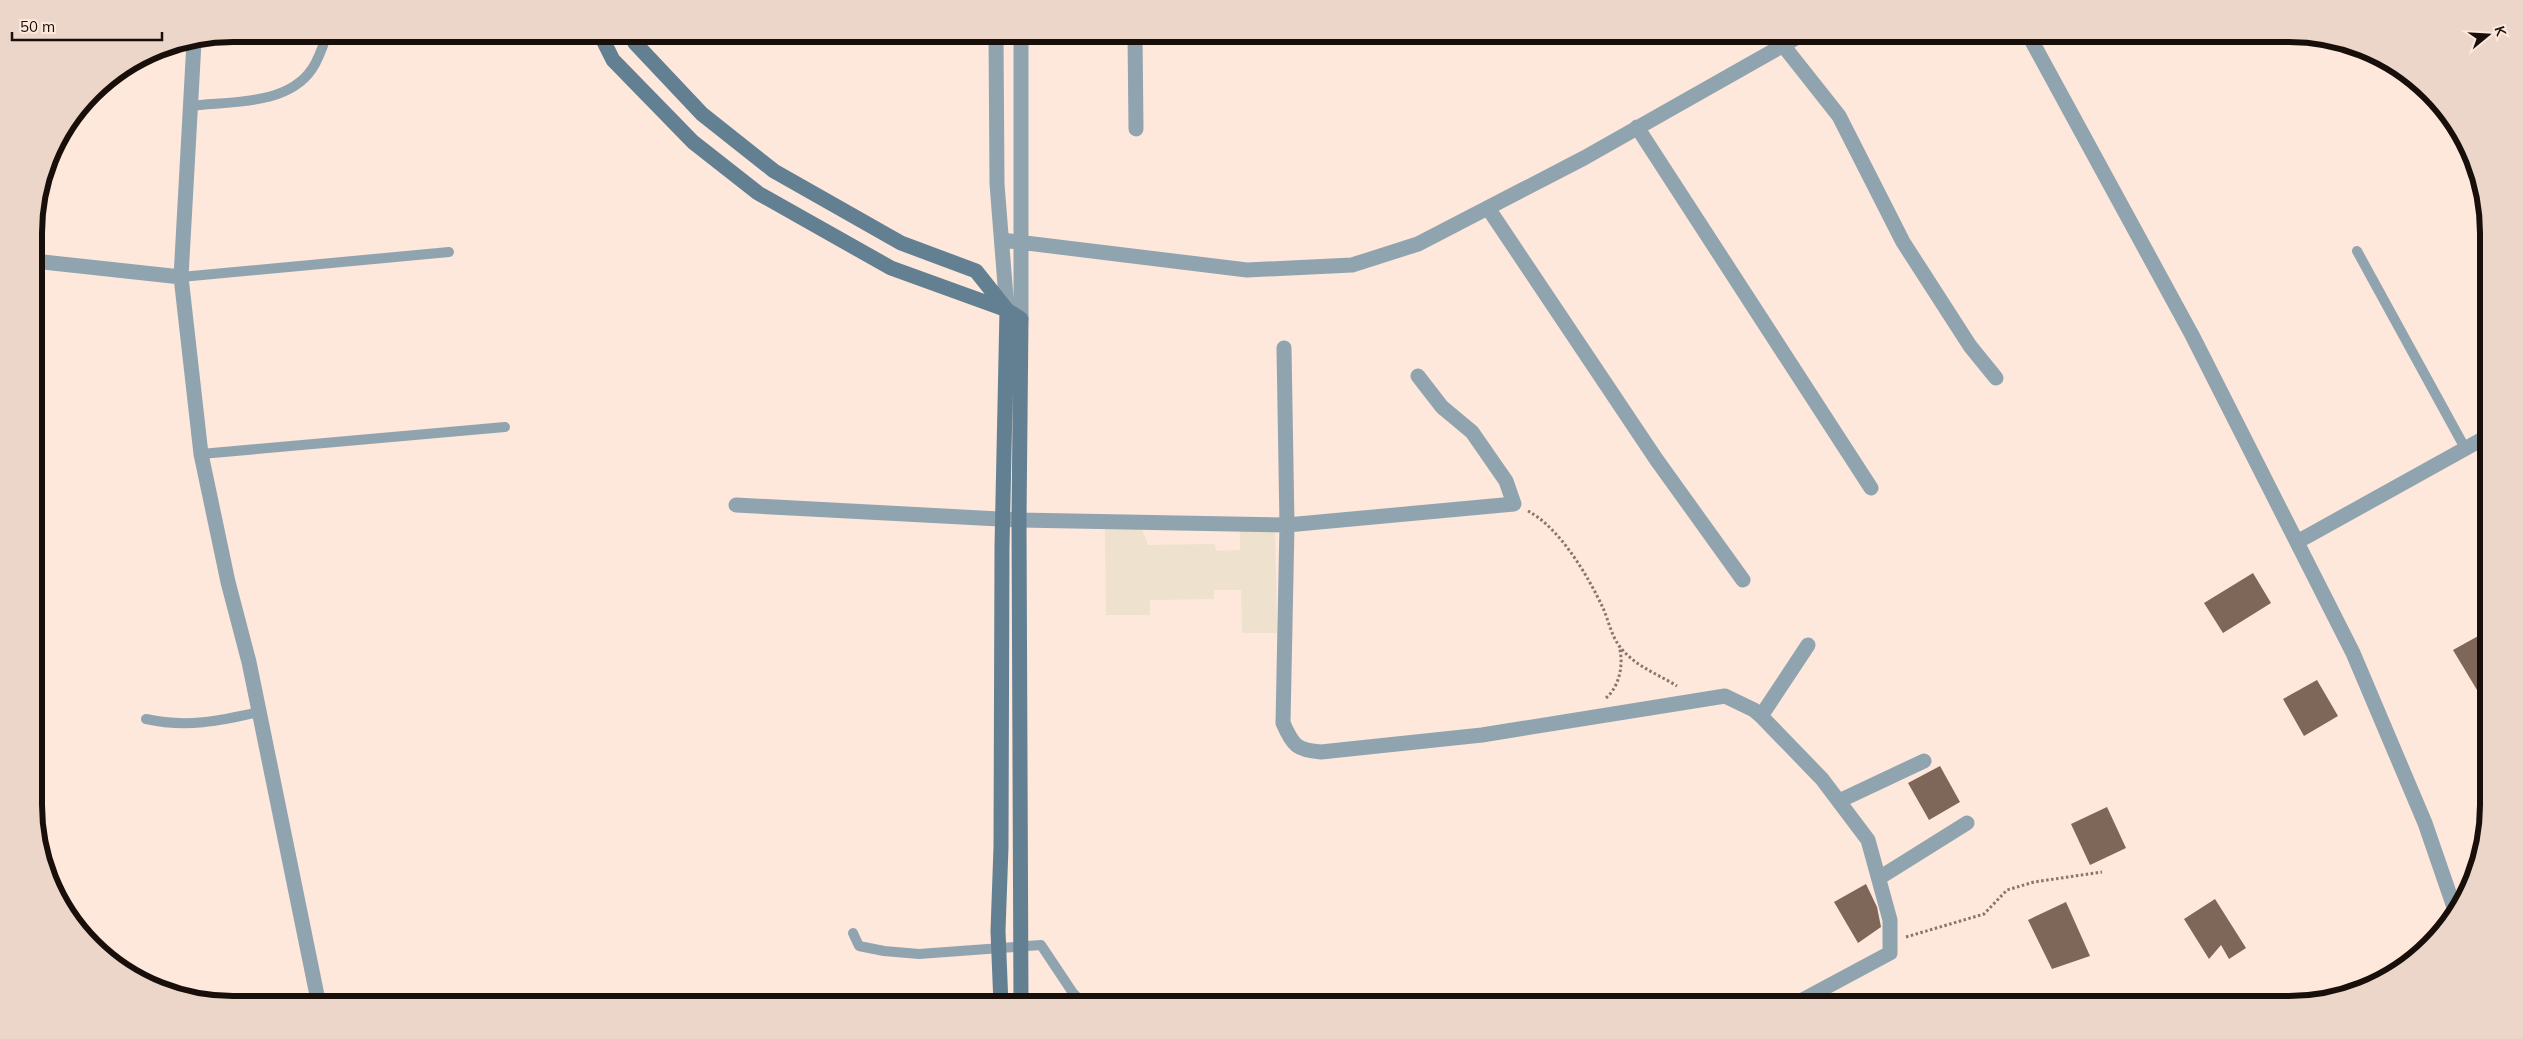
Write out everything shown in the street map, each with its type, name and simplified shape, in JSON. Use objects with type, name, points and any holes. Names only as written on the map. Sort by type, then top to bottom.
[{"type":"street","points":[[604,42],[613,60],[692,142],[758,193],[891,268],[1007,310],[1021,320]]},
{"type":"street","points":[[634,42],[702,114],[774,171],[901,243],[976,271],[1007,310]]},
{"type":"street","points":[[996,42],[997,184],[1007,310],[1021,996]]},
{"type":"street","points":[[1001,996],[999,947],[1011,519],[1021,320],[1021,42]]},
{"type":"street","points":[[1135,42],[1136,129]]},
{"type":"street","points":[[1002,240],[1021,244],[1247,270],[1352,265],[1418,244],[1584,158],[1786,42]]},
{"type":"street","points":[[2032,42],[2192,335],[2353,653],[2395,748],[2425,823],[2453,904]]},
{"type":"street","points":[[1782,44],[1839,116],[1902,242],[1970,346],[1996,378]]},
{"type":"street","points":[[194,47],[181,277],[201,454],[228,582],[259,712],[317,996]]},
{"type":"street","points":[[1637,127],[1871,488]]},
{"type":"street","points":[[1488,208],[1656,459],[1743,580]]},
{"type":"street","points":[[42,262],[181,277]]},
{"type":"street","points":[[1284,348],[1287,525],[1283,723],[1296,746],[1306,751],[1321,752],[1482,735],[1725,696],[1754,710],[1822,779],[1868,840],[1890,920],[1890,954],[1810,996]]},
{"type":"street","points":[[736,505],[1011,519],[1287,525],[1514,504],[1506,481],[1472,432],[1442,407],[1418,376]]},
{"type":"street","points":[[2297,542],[2480,440]]},
{"type":"street","points":[[1761,716],[1808,645]]},
{"type":"street","points":[[1839,800],[1924,762]]},
{"type":"street","points":[[1879,878],[1967,824]]},
{"type":"lane","points":[[190,106],[264,98],[286,92],[311,71],[324,42]]},
{"type":"lane","points":[[2357,251],[2465,448]]},
{"type":"lane","points":[[181,277],[449,252]]},
{"type":"lane","points":[[201,454],[505,427]]},
{"type":"lane","points":[[146,720],[178,725],[196,725],[259,712]]},
{"type":"lane","points":[[853,933],[860,946],[892,952],[919,954],[1041,945],[1076,996]]},
{"type":"path","points":[[1514,504],[1536,516],[1571,553],[1602,608],[1618,643],[1622,658],[1619,675],[1611,693],[1604,700]]},
{"type":"path","points":[[1618,643],[1636,664],[1700,700]]},
{"type":"path","points":[[1890,942],[1984,914],[2007,890],[2034,882],[2102,872]]},
{"type":"shaded area","points":[[1275,526],[1277,633],[1242,633],[1241,590],[1214,590],[1214,599],[1150,600],[1150,615],[1106,615],[1105,528],[1141,527],[1148,545],[1215,544],[1216,551],[1240,550],[1240,527]]},
{"type":"building","points":[[2253,573],[2271,603],[2223,633],[2204,603]]},
{"type":"building","points":[[2480,635],[2480,695],[2453,650]]},
{"type":"building","points":[[2317,680],[2338,716],[2304,736],[2283,699]]},
{"type":"building","points":[[1940,766],[1960,802],[1929,820],[1908,783]]},
{"type":"building","points":[[2107,807],[2126,848],[2090,865],[2071,824]]},
{"type":"building","points":[[1866,884],[1877,907],[1881,927],[1858,943],[1834,902]]},
{"type":"building","points":[[2215,899],[2246,948],[2229,959],[2221,945],[2209,959],[2184,919]]},
{"type":"building","points":[[2066,902],[2090,956],[2052,969],[2028,920]]}]
